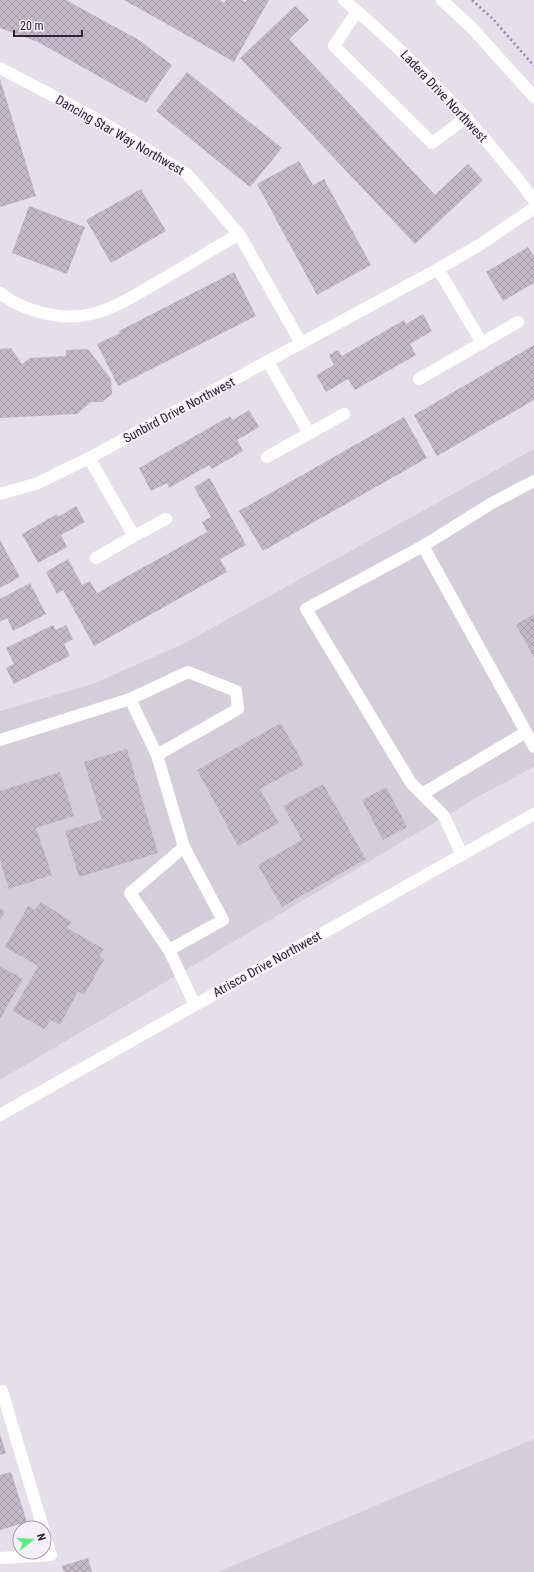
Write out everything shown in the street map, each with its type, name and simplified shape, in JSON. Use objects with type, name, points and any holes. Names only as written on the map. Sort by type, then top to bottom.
[{"type":"street","name":"Ladera Drive Northwest","points":[[344,0],[411,60],[467,117],[513,172],[534,200]]},
{"type":"street","points":[[442,0],[473,29],[534,97]]},
{"type":"street","points":[[357,11],[334,46],[432,142],[467,117]]},
{"type":"street","name":"Dancing Star Way Northwest","points":[[0,68],[99,120],[187,174],[239,234],[301,343]]},
{"type":"street","name":"Sunbird Drive Northwest","points":[[0,494],[38,483],[89,458],[438,269],[481,244],[534,208]]},
{"type":"street","points":[[0,293],[8,300],[30,310],[64,317],[92,314],[123,302],[239,234]]},
{"type":"street","points":[[438,269],[482,343]]},
{"type":"street","points":[[419,379],[518,322]]},
{"type":"street","points":[[268,362],[309,433]]},
{"type":"street","points":[[267,457],[344,414]]},
{"type":"street","points":[[89,458],[134,536]]},
{"type":"street","points":[[462,854],[444,816],[411,783],[306,610],[423,546],[492,503],[534,481]]},
{"type":"street","points":[[96,558],[166,519]]},
{"type":"street","points":[[423,546],[534,747]]},
{"type":"street","points":[[0,740],[130,699],[188,672],[236,691],[238,709],[157,755]]},
{"type":"street","points":[[130,699],[157,755],[184,847],[223,920],[169,950]]},
{"type":"street","points":[[422,794],[526,732]]},
{"type":"street","name":"Atrisco Drive Northwest","points":[[0,1115],[534,814]]},
{"type":"street","points":[[184,847],[130,892],[169,950],[195,1005]]},
{"type":"street","points":[[1,1391],[41,1520]]},
{"type":"street","points":[[0,1558],[12,1558]]},
{"type":"path","points":[[472,0],[493,19],[534,66]]},
{"type":"shaded area","points":[[534,449],[534,767],[481,795],[0,1080],[0,711],[93,684],[183,644]]},
{"type":"shaded area","points":[[534,1439],[534,1572],[218,1572]]},
{"type":"building","points":[[0,0],[66,0],[139,40],[172,65],[146,103],[38,42],[0,28]]},
{"type":"building","points":[[124,0],[219,0],[224,3],[226,0],[242,0],[246,2],[247,0],[269,0],[234,62]]},
{"type":"building","points":[[295,6],[309,20],[289,39],[435,195],[468,164],[483,180],[415,244],[240,58]]},
{"type":"building","points":[[187,72],[282,148],[250,187],[156,111]]},
{"type":"building","points":[[0,79],[36,196],[0,207]]},
{"type":"building","points":[[299,161],[313,185],[324,179],[371,265],[317,295],[257,184]]},
{"type":"building","points":[[141,189],[166,231],[111,263],[86,220]]},
{"type":"building","points":[[29,206],[85,227],[67,274],[12,253]]},
{"type":"building","points":[[528,247],[534,256],[534,283],[503,301],[486,272]]},
{"type":"building","points":[[234,272],[256,316],[118,386],[97,344],[120,333],[119,331]]},
{"type":"building","points":[[423,314],[432,331],[410,344],[416,355],[355,390],[348,379],[326,392],[316,375],[334,365],[329,355],[338,350],[342,356],[404,320],[406,324]]},
{"type":"building","points":[[534,345],[534,400],[437,456],[414,415]]},
{"type":"building","points":[[11,348],[22,364],[30,358],[66,356],[66,350],[88,349],[111,379],[112,394],[102,402],[91,402],[77,414],[0,418],[0,349]]},
{"type":"building","points":[[249,410],[259,427],[237,440],[243,451],[212,469],[209,465],[169,488],[167,483],[151,491],[139,468],[230,416],[233,420]]},
{"type":"building","points":[[404,417],[427,458],[263,551],[239,511]]},
{"type":"building","points":[[210,478],[246,545],[220,559],[227,572],[94,646],[63,590],[57,594],[46,572],[68,559],[82,585],[90,581],[97,593],[207,532],[202,522],[211,517],[194,487]]},
{"type":"building","points":[[76,506],[85,522],[61,535],[67,547],[38,563],[22,534],[57,514],[58,517]]},
{"type":"building","points":[[0,540],[20,577],[0,588]]},
{"type":"building","points":[[30,583],[46,614],[13,631],[7,618],[0,622],[0,599]]},
{"type":"building","points":[[534,614],[534,658],[516,625]]},
{"type":"building","points":[[53,625],[56,630],[66,625],[73,639],[64,644],[70,656],[14,684],[6,668],[14,664],[6,648]]},
{"type":"building","points":[[281,723],[304,765],[260,789],[279,823],[238,846],[197,770]]},
{"type":"building","points":[[127,749],[158,853],[79,877],[65,831],[102,820],[84,762]]},
{"type":"building","points":[[60,772],[74,816],[36,828],[52,875],[9,889],[0,861],[0,791]]},
{"type":"building","points":[[323,784],[366,859],[282,907],[258,865],[302,840],[283,806]]},
{"type":"building","points":[[386,787],[407,827],[383,840],[362,800]]},
{"type":"building","points":[[41,902],[72,922],[67,928],[104,949],[99,956],[104,960],[84,995],[78,991],[60,1025],[51,1020],[44,1029],[13,1011],[38,966],[5,947],[28,906],[35,910]]},
{"type":"building","points":[[0,908],[5,911],[0,920]]},
{"type":"building","points":[[0,966],[23,979],[0,1019]]},
{"type":"building","points":[[0,1434],[6,1453],[0,1455]]},
{"type":"building","points":[[11,1472],[26,1520],[12,1520],[12,1526],[0,1530],[0,1475]]},
{"type":"building","points":[[88,1558],[92,1572],[64,1572],[62,1566]]}]
